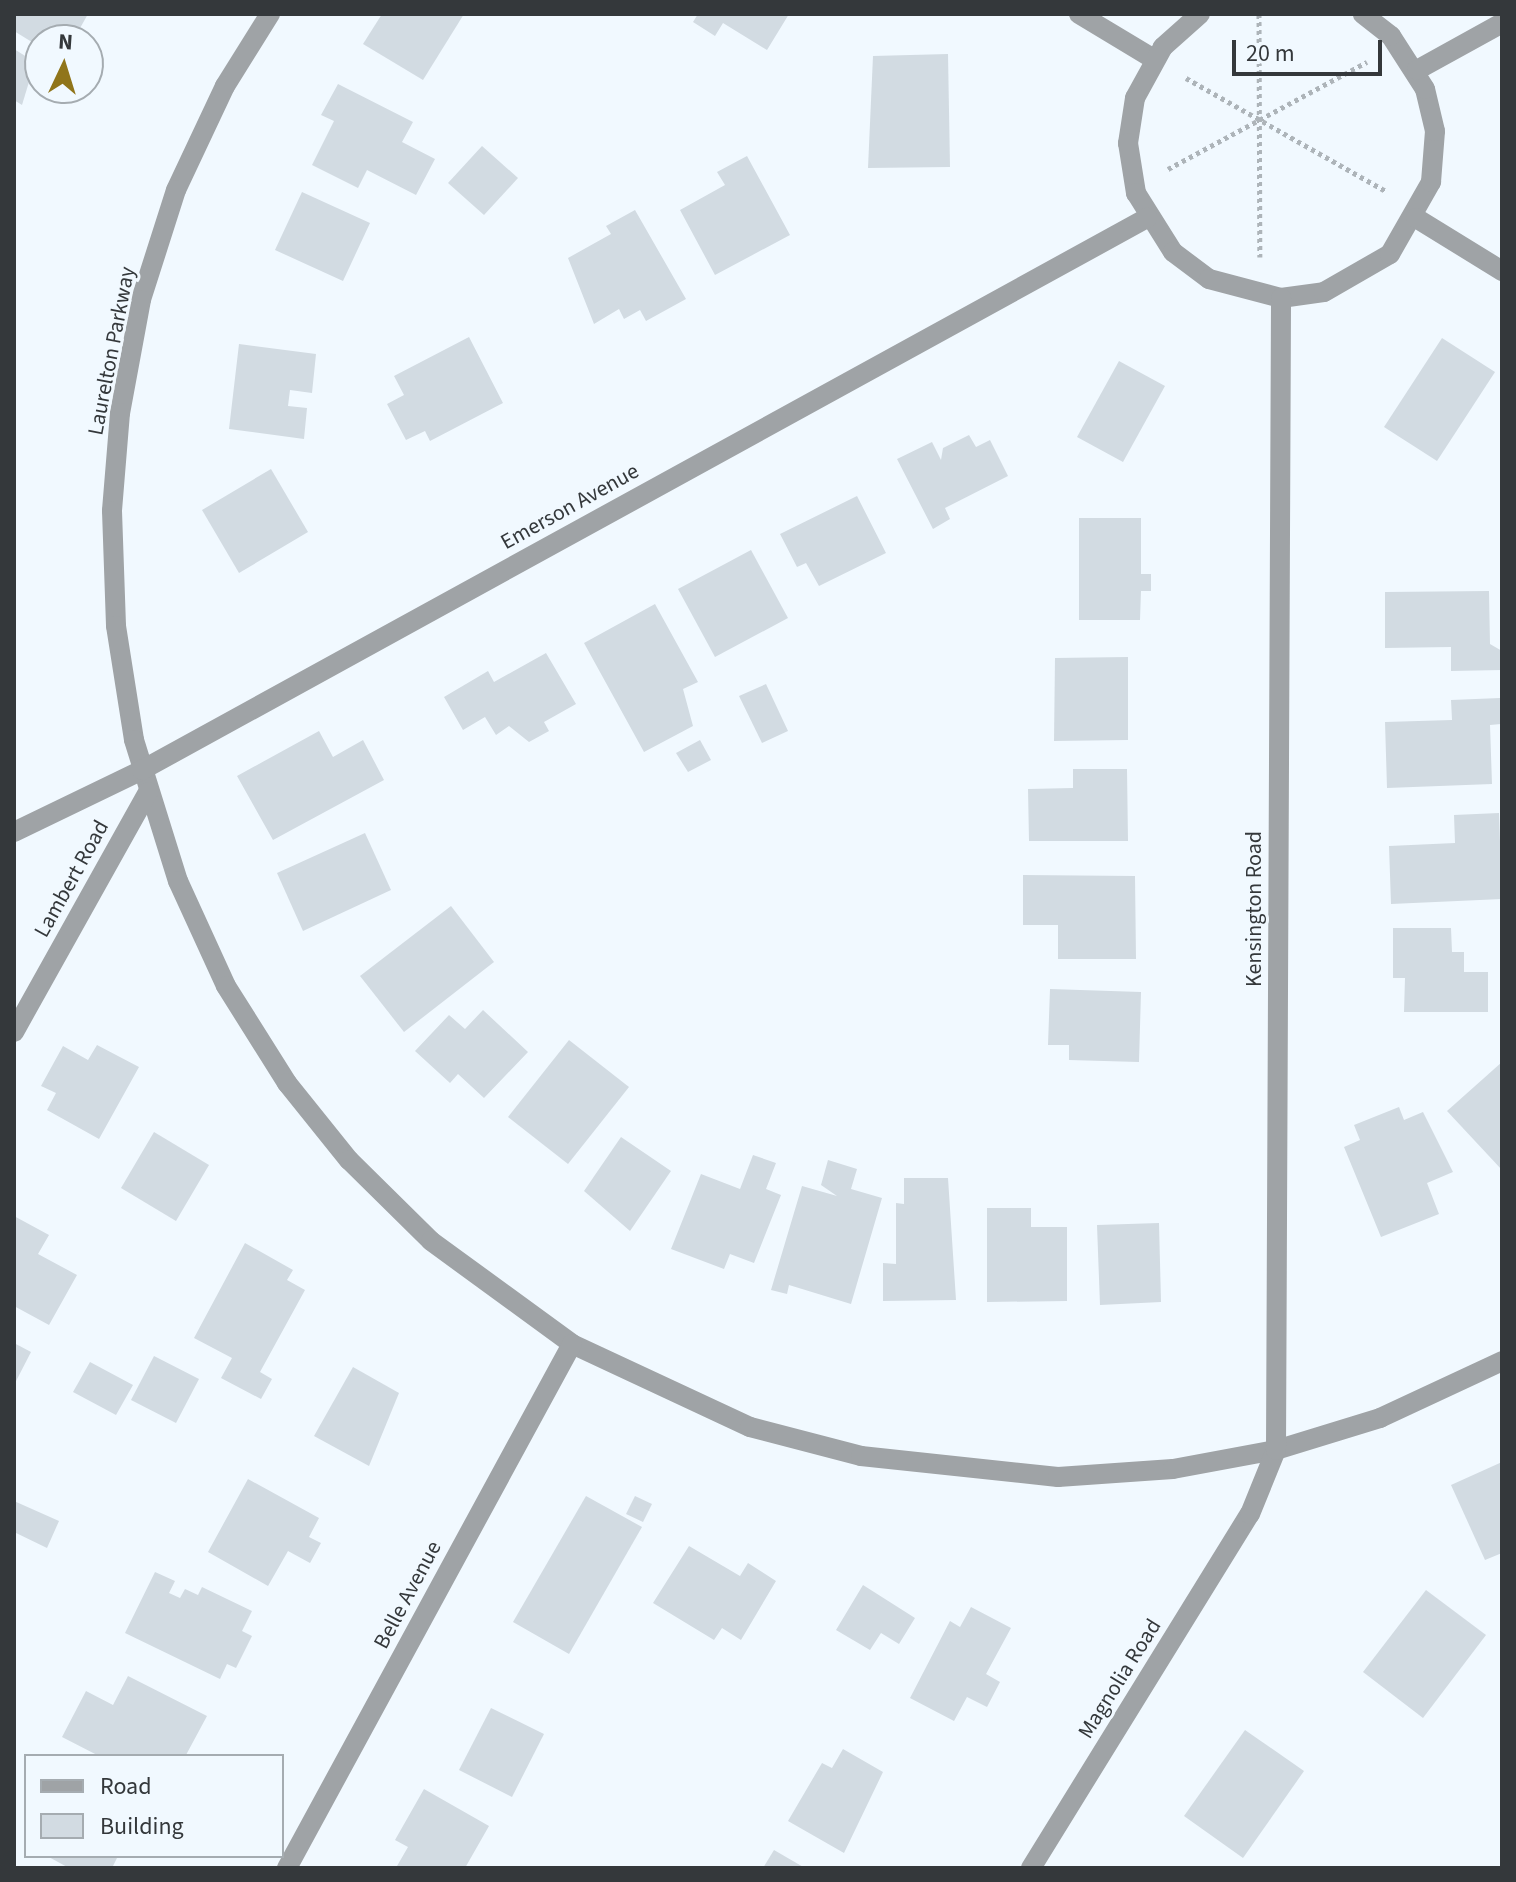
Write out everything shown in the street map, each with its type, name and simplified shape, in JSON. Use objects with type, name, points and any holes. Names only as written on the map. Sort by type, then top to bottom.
[{"type":"street","name":"Laurelton Parkway","points":[[270,14],[225,86],[176,190],[141,300],[120,413],[112,511],[116,626],[142,770],[178,881],[226,986],[287,1083],[349,1160],[431,1241],[572,1344],[750,1427],[945,1469],[1058,1477],[1173,1469],[1276,1450],[1380,1418],[1502,1361]]},
{"type":"street","points":[[1079,14],[1154,59]]},
{"type":"street","points":[[1200,14],[1154,59],[1135,98],[1128,143],[1135,187],[1147,218],[1173,252],[1209,279],[1271,297],[1358,277],[1390,254],[1418,214],[1431,182],[1435,131],[1417,70],[1399,46],[1363,14]]},
{"type":"street","points":[[1417,70],[1502,23]]},
{"type":"street","points":[[1418,214],[1502,271]]},
{"type":"street","name":"Emerson Avenue","points":[[14,832],[142,770],[1147,218]]},
{"type":"street","name":"Kensington Road","points":[[1250,1514],[1276,1450],[1271,297]]},
{"type":"street","name":"Lambert Road","points":[[14,1032],[148,792]]},
{"type":"street","name":"Belle Avenue","points":[[287,1868],[572,1344]]},
{"type":"street","name":"Magnolia Road","points":[[1031,1868],[1250,1514]]},
{"type":"path","points":[[1259,14],[1259,120],[1271,297]]},
{"type":"path","points":[[1135,187],[1399,46]]},
{"type":"path","points":[[1154,59],[1418,214]]},
{"type":"building","points":[[14,14],[88,14],[82,24],[24,24],[24,37],[14,31]]},
{"type":"building","points":[[382,14],[464,14],[423,80],[363,44]]},
{"type":"building","points":[[698,14],[789,14],[767,50],[723,23],[715,36],[693,22]]},
{"type":"building","points":[[14,49],[24,55],[24,98],[22,105],[14,100]]},
{"type":"building","points":[[948,54],[950,167],[868,168],[873,56]]},
{"type":"building","points":[[338,84],[413,122],[402,142],[435,159],[416,195],[367,170],[358,188],[312,165],[334,121],[321,115]]},
{"type":"building","points":[[482,146],[518,178],[484,215],[448,183]]},
{"type":"building","points":[[747,156],[790,235],[715,275],[680,210],[725,185],[717,172]]},
{"type":"building","points":[[302,192],[370,223],[343,281],[275,250]]},
{"type":"building","points":[[635,210],[686,299],[646,321],[640,310],[624,319],[619,309],[594,324],[568,258],[611,234],[606,226]]},
{"type":"building","points":[[469,337],[503,403],[430,441],[425,431],[406,440],[387,404],[404,395],[394,376]]},
{"type":"building","points":[[1442,338],[1495,372],[1437,461],[1384,427]]},
{"type":"building","points":[[239,344],[316,354],[312,393],[290,390],[288,406],[307,408],[304,439],[229,429]]},
{"type":"building","points":[[1119,361],[1165,386],[1123,462],[1077,437]]},
{"type":"building","points":[[969,435],[976,447],[990,440],[1008,476],[945,508],[950,519],[933,529],[897,459],[932,442],[941,460],[943,448]]},
{"type":"building","points":[[271,469],[308,532],[239,573],[202,510]]},
{"type":"building","points":[[857,496],[886,553],[819,586],[806,563],[797,567],[780,534]]},
{"type":"building","points":[[1079,518],[1141,518],[1141,574],[1151,574],[1151,591],[1141,591],[1140,620],[1079,620]]},
{"type":"building","points":[[751,550],[788,618],[715,657],[678,589]]},
{"type":"building","points":[[1489,591],[1490,644],[1502,651],[1502,670],[1451,671],[1451,647],[1385,648],[1385,592]]},
{"type":"building","points":[[655,604],[698,682],[683,689],[693,726],[644,752],[584,643]]},
{"type":"building","points":[[546,653],[576,704],[544,722],[549,731],[529,742],[509,726],[496,735],[485,717],[463,730],[444,697],[488,671],[494,682]]},
{"type":"building","points":[[1128,657],[1128,740],[1054,741],[1055,658]]},
{"type":"building","points":[[766,684],[788,731],[762,743],[739,696]]},
{"type":"building","points":[[1500,698],[1501,724],[1490,725],[1492,784],[1387,788],[1385,722],[1452,720],[1451,700]]},
{"type":"building","points":[[319,731],[333,757],[363,740],[384,780],[273,840],[237,776]]},
{"type":"building","points":[[700,740],[711,760],[688,772],[676,753]]},
{"type":"building","points":[[1073,769],[1127,769],[1128,841],[1029,841],[1028,789],[1073,788]]},
{"type":"building","points":[[1499,813],[1502,899],[1391,904],[1389,846],[1455,843],[1454,815]]},
{"type":"building","points":[[365,833],[391,890],[303,931],[277,873]]},
{"type":"building","points":[[1023,875],[1135,876],[1136,959],[1058,959],[1058,925],[1023,925]]},
{"type":"building","points":[[451,906],[494,962],[404,1032],[360,976]]},
{"type":"building","points":[[1393,928],[1451,928],[1452,952],[1464,952],[1464,972],[1488,972],[1488,1012],[1404,1012],[1405,978],[1393,978]]},
{"type":"building","points":[[1050,989],[1141,992],[1139,1062],[1069,1060],[1069,1045],[1048,1045]]},
{"type":"building","points":[[483,1010],[528,1052],[484,1098],[458,1074],[450,1083],[415,1051],[449,1015],[465,1029]]},
{"type":"building","points":[[569,1040],[629,1087],[568,1164],[508,1117]]},
{"type":"building","points":[[97,1045],[139,1067],[99,1139],[47,1110],[56,1093],[41,1086],[63,1046],[88,1060]]},
{"type":"building","points":[[1502,1062],[1502,1170],[1447,1111]]},
{"type":"building","points":[[1399,1107],[1404,1120],[1423,1112],[1453,1172],[1427,1183],[1439,1214],[1381,1237],[1344,1147],[1360,1140],[1354,1125]]},
{"type":"building","points":[[154,1132],[209,1165],[176,1221],[121,1188]]},
{"type":"building","points":[[621,1137],[671,1171],[630,1231],[584,1191]]},
{"type":"building","points":[[753,1155],[776,1163],[766,1189],[781,1195],[754,1263],[730,1254],[724,1269],[671,1249],[701,1174],[740,1189]]},
{"type":"building","points":[[828,1160],[857,1169],[851,1189],[882,1198],[851,1304],[789,1285],[787,1294],[771,1290],[802,1186],[837,1196],[821,1185]]},
{"type":"building","points":[[904,1178],[948,1178],[956,1300],[883,1301],[883,1263],[896,1264],[896,1203],[904,1204]]},
{"type":"building","points":[[987,1208],[1031,1208],[1031,1227],[1067,1227],[1067,1301],[987,1302]]},
{"type":"building","points":[[14,1216],[49,1235],[38,1254],[77,1275],[49,1325],[14,1306]]},
{"type":"building","points":[[1159,1223],[1161,1302],[1100,1305],[1097,1225]]},
{"type":"building","points":[[245,1243],[293,1270],[287,1280],[305,1290],[260,1372],[272,1379],[261,1399],[221,1378],[232,1358],[194,1338]]},
{"type":"building","points":[[14,1343],[31,1352],[14,1385]]},
{"type":"building","points":[[154,1356],[199,1379],[176,1423],[131,1400]]},
{"type":"building","points":[[90,1362],[133,1385],[116,1415],[73,1392]]},
{"type":"building","points":[[353,1367],[399,1393],[369,1466],[314,1436]]},
{"type":"building","points":[[1502,1462],[1502,1553],[1485,1560],[1451,1485]]},
{"type":"building","points":[[248,1479],[319,1518],[309,1537],[321,1543],[310,1563],[288,1551],[268,1586],[208,1552]]},
{"type":"building","points":[[586,1496],[642,1527],[569,1654],[513,1622]]},
{"type":"building","points":[[635,1496],[652,1504],[643,1522],[626,1514]]},
{"type":"building","points":[[14,1501],[59,1521],[47,1548],[14,1532]]},
{"type":"building","points":[[689,1546],[740,1576],[748,1563],[776,1581],[741,1640],[722,1628],[714,1640],[653,1603]]},
{"type":"building","points":[[155,1572],[175,1581],[169,1593],[180,1598],[185,1589],[198,1595],[202,1587],[252,1611],[242,1631],[252,1636],[236,1668],[227,1664],[220,1679],[125,1633]]},
{"type":"building","points":[[863,1585],[915,1618],[899,1644],[881,1633],[870,1650],[836,1630]]},
{"type":"building","points":[[1426,1590],[1486,1635],[1423,1718],[1363,1672]]},
{"type":"building","points":[[971,1607],[1011,1628],[986,1674],[1000,1682],[987,1707],[967,1697],[954,1721],[910,1698],[950,1621],[960,1627]]},
{"type":"building","points":[[128,1676],[207,1716],[187,1754],[95,1754],[62,1737],[86,1691],[113,1705]]},
{"type":"building","points":[[491,1708],[544,1734],[512,1797],[459,1770]]},
{"type":"building","points":[[1245,1730],[1304,1771],[1243,1858],[1184,1816]]},
{"type":"building","points":[[843,1749],[883,1772],[844,1853],[788,1821],[822,1763],[832,1768]]},
{"type":"building","points":[[424,1789],[489,1826],[465,1868],[397,1866],[408,1847],[395,1840]]},
{"type":"building","points":[[774,1850],[805,1868],[763,1868]]},
{"type":"building","points":[[51,1858],[117,1858],[112,1868],[69,1868]]}]
